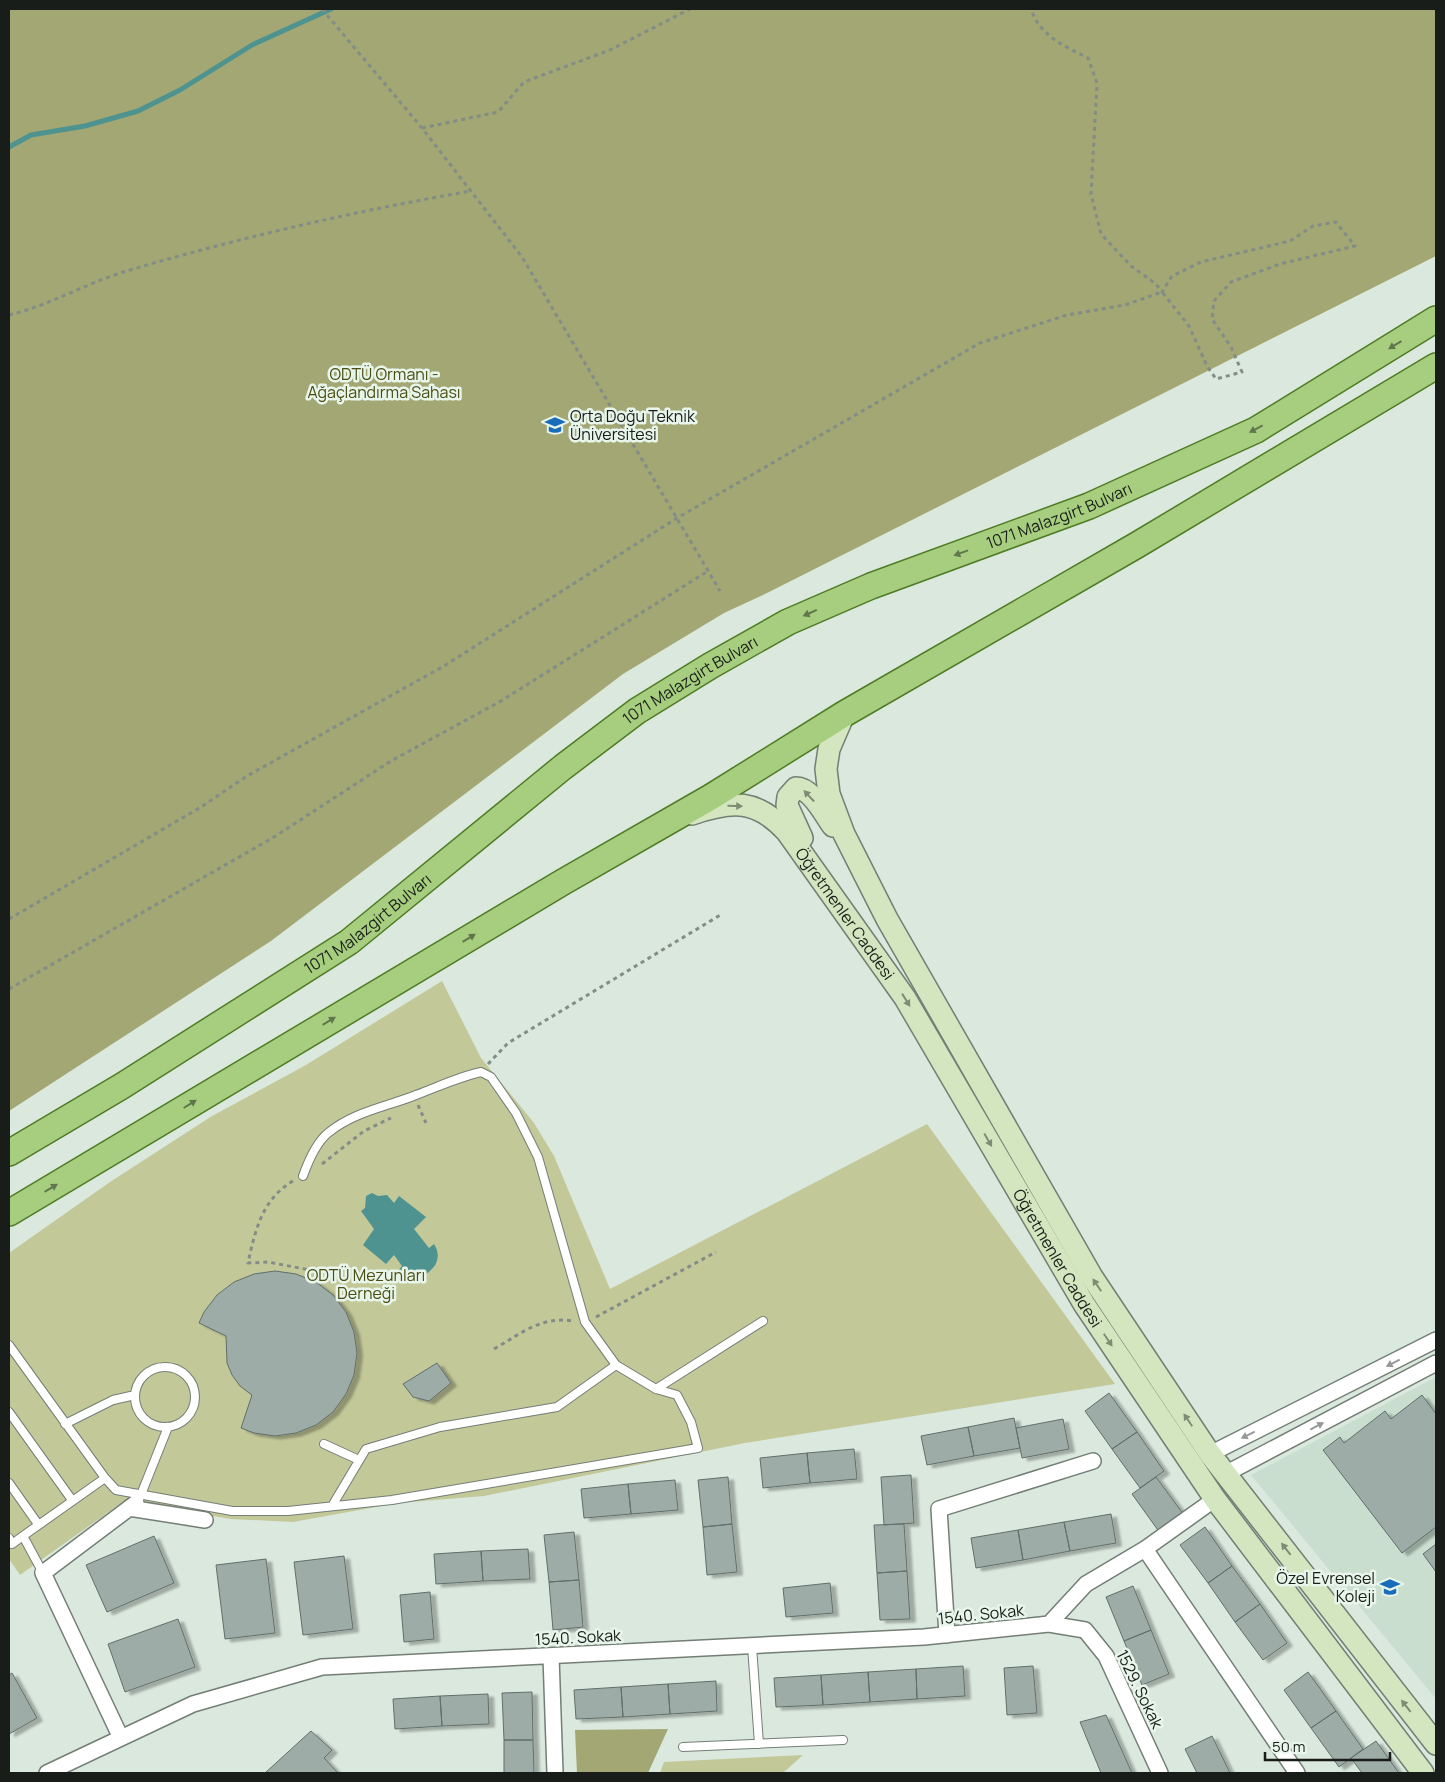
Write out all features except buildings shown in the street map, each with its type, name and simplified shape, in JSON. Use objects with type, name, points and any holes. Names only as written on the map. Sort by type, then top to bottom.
[{"type":"main road","name":"1071 Malazgirt Bulvarı","points":[[9,1153],[130,1080],[349,942],[563,767],[638,711],[710,666],[788,622],[870,586],[1089,506],[1256,430],[1436,319]]},
{"type":"main road","points":[[9,1213],[563,882],[671,821],[844,714],[1137,545],[1436,366]]},
{"type":"main road","name":"Öğretmenler Caddesi","points":[[844,714],[829,749],[826,769],[829,794],[844,834],[887,919],[1092,1277],[1210,1454],[1436,1744]]},
{"type":"main road","points":[[826,885],[787,805],[791,791],[802,788],[810,795],[859,863]]},
{"type":"main road","name":"Öğretmenler Caddesi","points":[[671,821],[714,806],[744,806],[762,810],[775,819],[787,832],[905,998],[1084,1304],[1215,1499],[1423,1773]]},
{"type":"street","points":[[1210,1454],[1436,1340]]},
{"type":"street","points":[[1227,1474],[1436,1363]]},
{"type":"street","points":[[947,1635],[939,1509],[1093,1461]]},
{"type":"street","points":[[1049,1624],[1086,1584],[1145,1549],[1215,1499]]},
{"type":"street","points":[[121,1738],[43,1573],[136,1502],[205,1520]]},
{"type":"street","points":[[1145,1549],[1297,1773]]},
{"type":"street","name":"1540. Sokak","points":[[47,1773],[192,1704],[322,1667],[947,1635],[1049,1624]]},
{"type":"street","name":"1529. Sokak","points":[[1049,1624],[1085,1630],[1106,1656],[1160,1773]]},
{"type":"street","points":[[551,1656],[555,1773]]},
{"type":"lane","points":[[9,1345],[105,1478],[116,1490],[136,1502],[232,1511],[288,1511],[402,1498],[698,1448],[692,1422],[677,1395],[656,1389],[616,1365],[585,1322],[538,1157],[516,1113],[491,1077],[481,1072],[458,1076],[416,1095],[351,1118],[327,1134],[307,1164],[303,1176]]},
{"type":"lane","points":[[656,1389],[763,1321]]},
{"type":"lane","points":[[332,1506],[366,1449],[440,1427],[557,1407],[616,1365]]},
{"type":"lane","points":[[167,1367],[178,1369],[188,1376],[194,1392],[193,1410],[186,1419],[168,1427],[153,1424],[143,1417],[137,1407],[136,1395],[142,1379],[155,1368],[167,1367]]},
{"type":"lane","points":[[65,1424],[113,1400],[136,1395]]},
{"type":"lane","points":[[9,1412],[72,1500]]},
{"type":"lane","points":[[136,1502],[168,1427]]},
{"type":"lane","points":[[324,1444],[359,1460]]},
{"type":"lane","points":[[9,1538],[12,1544],[105,1478]]},
{"type":"lane","points":[[9,1483],[38,1524]]},
{"type":"lane","points":[[23,1536],[43,1573]]},
{"type":"lane","points":[[752,1646],[759,1744]]},
{"type":"lane","points":[[683,1747],[843,1740]]},
{"type":"path","points":[[322,9],[422,128],[522,258],[720,591]]},
{"type":"path","points":[[422,128],[498,112],[524,82],[610,50],[690,9]]},
{"type":"path","points":[[9,919],[201,807],[247,776],[444,666],[677,518],[980,343],[1067,315],[1125,305],[1162,292],[1172,276],[1202,262],[1290,241],[1313,226],[1336,222],[1355,246],[1280,264],[1231,282],[1214,301],[1212,319],[1231,347],[1242,372],[1216,379],[1207,366],[1190,326],[1162,292],[1156,284],[1131,266],[1101,234],[1091,194],[1097,83],[1088,58],[1046,34],[1036,23],[1031,9]]},
{"type":"path","points":[[9,315],[34,309],[77,288],[128,270],[380,207],[471,191]]},
{"type":"path","points":[[9,989],[274,837],[390,761],[501,701],[708,571]]},
{"type":"path","points":[[481,1072],[508,1043],[722,914]]},
{"type":"path","points":[[410,1108],[418,1104],[426,1123]]},
{"type":"path","points":[[315,1271],[268,1262],[248,1264],[257,1223],[276,1194],[320,1166],[364,1131],[395,1116]]},
{"type":"path","points":[[585,1322],[716,1252]]},
{"type":"path","points":[[494,1348],[543,1321],[558,1318]]},
{"type":"shaded area","name":"Özel Evrensel Koleji","points":[[1436,1377],[1436,1699],[1251,1475]]},
{"type":"green space","name":"ODTÜ Ormanı - Ağaçlandırma Sahası","points":[[9,9],[1436,9],[1436,256],[724,613],[623,674],[271,941],[9,1111]]},
{"type":"green space","name":"ODTÜ Mezunları Derneği","points":[[442,981],[481,1058],[534,1123],[554,1156],[610,1289],[927,1124],[1115,1384],[745,1443],[484,1496],[398,1503],[293,1522],[231,1519],[124,1501],[20,1575],[9,1559],[9,1253],[110,1182],[212,1116],[306,1065]]},
{"type":"green space","points":[[668,1729],[648,1773],[577,1773],[575,1730]]},
{"type":"green space","points":[[803,1755],[783,1773],[660,1773],[664,1762]]},
{"type":"water","points":[[372,1193],[378,1196],[387,1195],[394,1203],[399,1196],[426,1217],[414,1229],[429,1248],[434,1244],[437,1252],[435,1266],[429,1272],[414,1277],[406,1276],[397,1272],[402,1266],[394,1255],[386,1264],[363,1245],[374,1229],[361,1211],[365,1208],[366,1196]]},
{"type":"waterway","points":[[9,147],[31,135],[85,126],[138,111],[180,90],[252,45],[331,9]]},
{"type":"place","name":"Orta Doğu Teknik Üniversitesi","points":[[555,425]]},
{"type":"place","name":"Özel Evrensel Koleji","points":[[1390,1587]]}]
